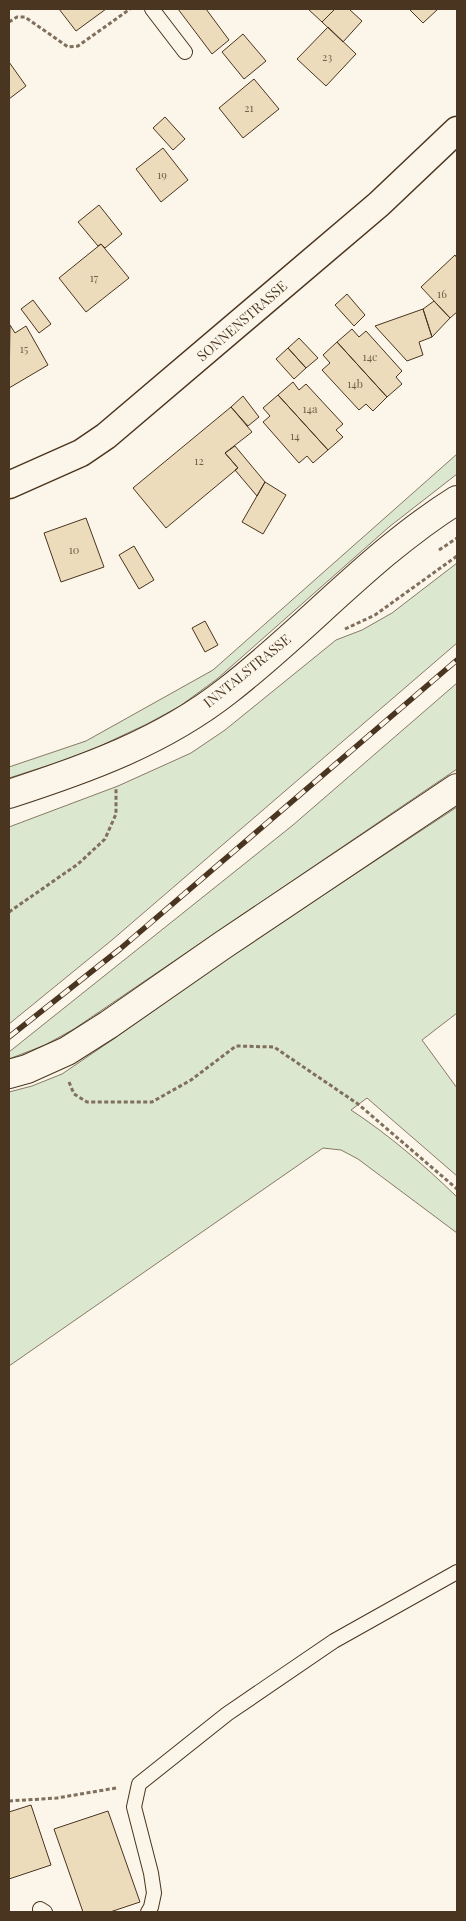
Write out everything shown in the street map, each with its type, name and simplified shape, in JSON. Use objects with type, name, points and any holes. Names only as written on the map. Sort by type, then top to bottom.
[{"type":"main road","name":"INNTALSTRASSE","points":[[9,794],[106,761],[188,718],[227,692],[387,551],[457,500]]},
{"type":"main road","points":[[9,1074],[27,1069],[67,1051],[457,788]]},
{"type":"street","name":"SONNENSTRASSE","points":[[9,485],[81,453],[106,436],[379,204],[457,130]]},
{"type":"lane","points":[[152,9],[185,52]]},
{"type":"lane","points":[[148,1912],[152,1907],[154,1894],[152,1873],[134,1807],[139,1784],[227,1714],[325,1647],[457,1572]]},
{"type":"path","points":[[9,22],[17,17],[26,17],[68,46],[78,46],[130,9]]},
{"type":"path","points":[[339,630],[353,627],[375,615],[457,556]]},
{"type":"path","points":[[9,912],[78,864],[104,839],[116,814],[116,781]]},
{"type":"path","points":[[67,1051],[69,1081],[74,1094],[88,1102],[152,1102],[192,1080],[236,1046],[274,1047],[358,1104],[457,1189]]},
{"type":"path","points":[[9,1801],[57,1798],[139,1784]]},
{"type":"green space","points":[[457,454],[457,474],[389,527],[217,679],[180,706],[98,747],[9,778],[9,767],[86,741],[213,670]]},
{"type":"green space","points":[[457,563],[457,643],[112,940],[9,1024],[9,827],[118,786],[191,753],[225,730],[336,640],[362,630],[392,613]]},
{"type":"green space","points":[[457,683],[457,769],[74,1029],[45,1045],[9,1059],[9,1052],[293,825]]},
{"type":"green space","points":[[457,807],[457,1013],[422,1040],[457,1088],[457,1176],[367,1098],[351,1110],[406,1151],[457,1197],[457,1233],[358,1159],[341,1150],[323,1148],[9,1366],[9,1092],[32,1086],[62,1074],[232,955]]},
{"type":"building","points":[[59,9],[106,9],[76,31]]},
{"type":"building","points":[[178,9],[206,9],[229,40],[212,54]]},
{"type":"building","points":[[308,9],[335,9],[322,22]]},
{"type":"building","points":[[335,9],[349,9],[362,21],[343,42],[322,22]]},
{"type":"building","points":[[409,9],[438,9],[423,23]]},
{"type":"building","points":[[328,27],[356,54],[326,86],[297,59]]},
{"type":"building","points":[[243,34],[266,61],[244,79],[222,52]]},
{"type":"building","points":[[9,62],[26,86],[9,99]]},
{"type":"building","points":[[254,79],[279,109],[243,138],[219,108]]},
{"type":"building","points":[[165,117],[185,139],[173,150],[153,128]]},
{"type":"building","points":[[163,148],[188,180],[161,202],[136,169]]},
{"type":"building","points":[[99,205],[122,234],[105,248],[101,244],[98,246],[78,222]]},
{"type":"building","points":[[101,244],[129,278],[86,312],[59,278]]},
{"type":"building","points":[[455,255],[457,258],[457,312],[450,318],[421,287]]},
{"type":"building","points":[[347,294],[365,315],[354,326],[335,305]]},
{"type":"building","points":[[33,300],[51,324],[39,333],[21,309]]},
{"type":"building","points":[[434,301],[450,318],[432,337],[423,309]]},
{"type":"building","points":[[423,309],[432,337],[419,342],[423,355],[407,361],[375,326]]},
{"type":"building","points":[[10,325],[15,333],[26,326],[48,365],[9,388]]},
{"type":"building","points":[[352,329],[359,337],[366,331],[402,371],[396,377],[402,384],[387,397],[337,342]]},
{"type":"building","points":[[299,338],[318,358],[306,368],[288,348]]},
{"type":"building","points":[[337,342],[387,397],[373,411],[366,404],[359,410],[322,370],[330,363],[323,355]]},
{"type":"building","points":[[288,348],[306,368],[294,379],[276,359]]},
{"type":"building","points":[[293,382],[299,390],[306,384],[343,424],[336,430],[343,437],[328,450],[278,395]]},
{"type":"building","points":[[278,395],[328,450],[313,463],[307,456],[299,463],[263,422],[270,416],[263,408]]},
{"type":"building","points":[[243,396],[259,417],[248,426],[231,407]]},
{"type":"building","points":[[231,407],[252,432],[225,453],[238,468],[166,528],[133,488]]},
{"type":"building","points":[[235,446],[265,482],[257,496],[235,470],[238,468],[225,453]]},
{"type":"building","points":[[265,482],[286,495],[263,534],[242,522]]},
{"type":"building","points":[[86,518],[104,567],[61,582],[44,533]]},
{"type":"building","points":[[134,546],[154,580],[139,589],[119,555]]},
{"type":"building","points":[[205,621],[218,645],[205,652],[192,628]]},
{"type":"building","points":[[31,1805],[51,1865],[9,1879],[9,1812]]},
{"type":"building","points":[[108,1811],[140,1902],[110,1912],[83,1912],[54,1829]]},
{"type":"railway","points":[[9,1037],[120,949],[457,660]]}]
